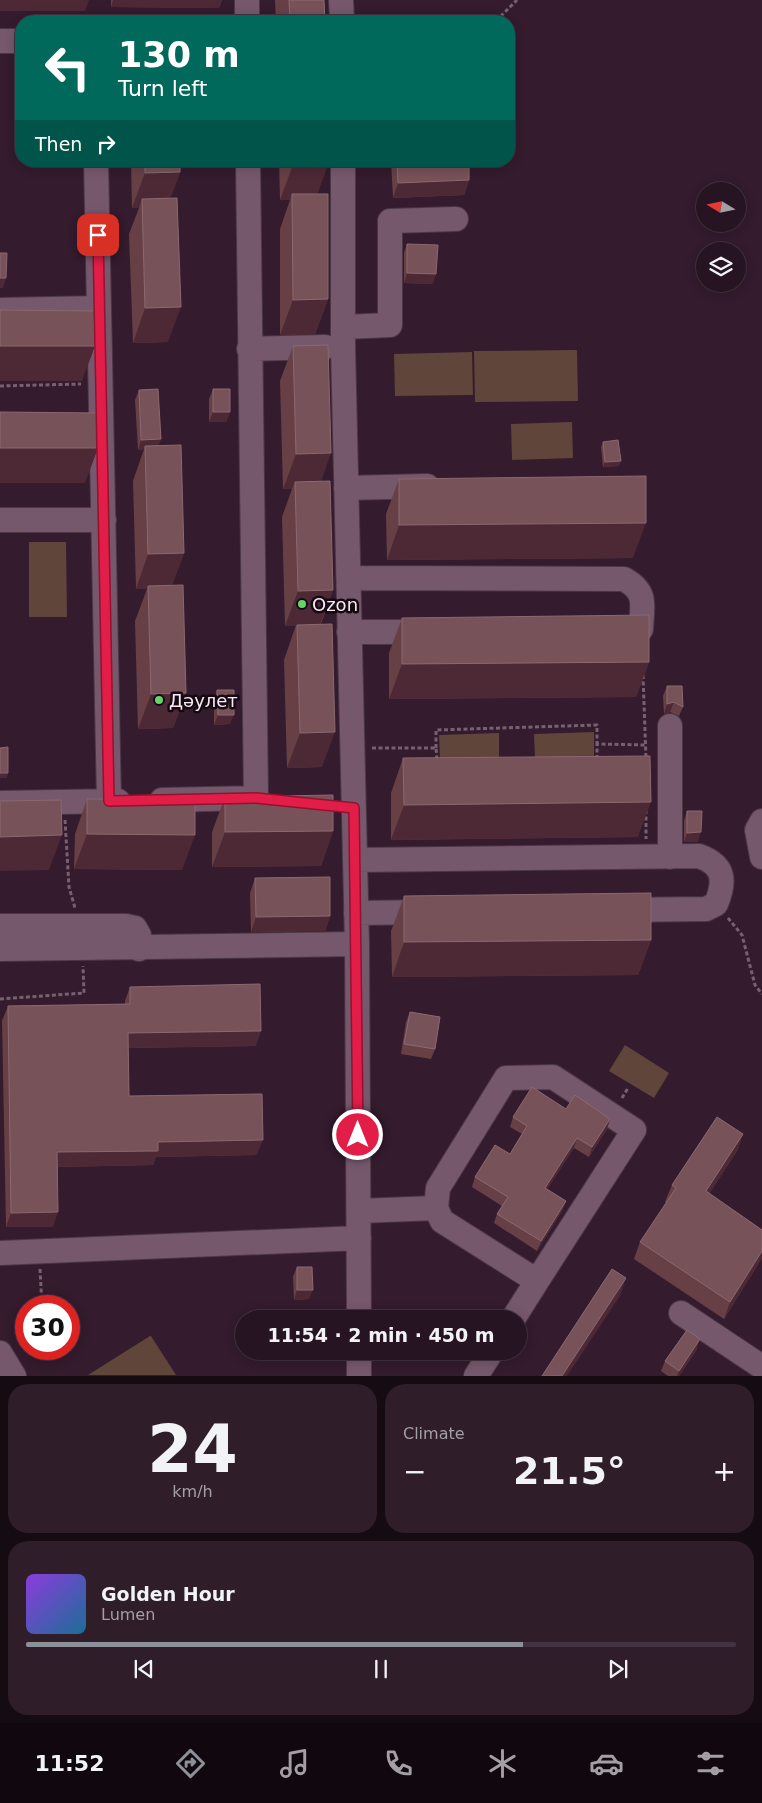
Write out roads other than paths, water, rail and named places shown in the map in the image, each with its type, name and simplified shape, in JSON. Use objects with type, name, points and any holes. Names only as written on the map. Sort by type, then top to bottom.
[{"type":"street","points":[[247,0],[247,15]]},
{"type":"street","points":[[341,0],[342,15]]},
{"type":"street","points":[[0,41],[15,41]]},
{"type":"street","points":[[96,167],[109,801]]},
{"type":"street","points":[[0,803],[266,799],[249,349],[248,167]]},
{"type":"street","points":[[343,167],[343,337],[352,748],[344,808],[355,860],[359,1310]]},
{"type":"street","points":[[249,349],[343,337],[390,325],[390,222],[456,219]]},
{"type":"street","points":[[0,310],[99,308]]},
{"type":"street","points":[[346,488],[453,485]]},
{"type":"street","points":[[0,520],[104,520]]},
{"type":"street","points":[[349,578],[624,580],[636,586],[642,596],[641,629],[602,629]]},
{"type":"street","points":[[350,632],[446,631]]},
{"type":"street","points":[[670,726],[670,857]]},
{"type":"street","points":[[762,821],[757,830],[762,857]]},
{"type":"street","points":[[355,860],[699,856],[712,861],[721,871],[721,892],[716,904],[706,909],[596,910]]},
{"type":"street","points":[[356,913],[456,912]]},
{"type":"street","points":[[0,926],[126,926],[135,928],[139,935],[139,949]]},
{"type":"street","points":[[0,950],[357,944]]},
{"type":"street","points":[[519,1310],[634,1130],[553,1077],[506,1078],[438,1188],[436,1208],[442,1221],[537,1281]]},
{"type":"street","points":[[359,1211],[436,1208]]},
{"type":"street","points":[[0,1253],[359,1238]]},
{"type":"street","points":[[682,1313],[762,1367]]},
{"type":"street","points":[[0,1353],[14,1376]]},
{"type":"street","points":[[362,1360],[366,1375]]},
{"type":"street","points":[[476,1376],[486,1360]]},
{"type":"place","name":"Ozon","points":[[302,604]]},
{"type":"place","name":"Дәулет","points":[[159,700]]}]
